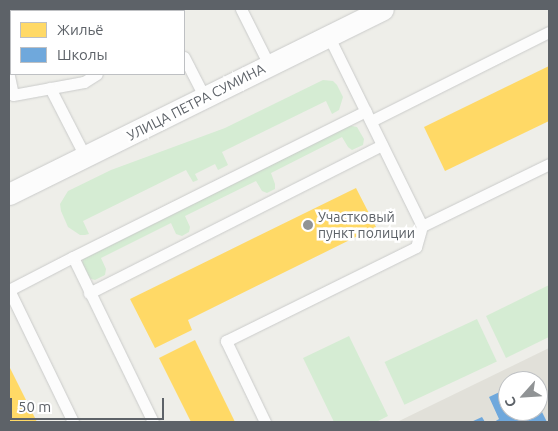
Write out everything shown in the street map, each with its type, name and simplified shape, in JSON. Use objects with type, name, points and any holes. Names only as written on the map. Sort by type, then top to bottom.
[{"type":"street","name":"УЛИЦА ПЕТРА СУМИНА","points":[[9,194],[86,158],[383,9]]},
{"type":"lane","points":[[241,9],[269,65]]},
{"type":"lane","points":[[74,422],[9,290],[73,257],[368,116],[549,32]]},
{"type":"lane","points":[[266,422],[226,341],[416,247],[422,226],[328,35]]},
{"type":"lane","points":[[185,59],[205,98]]},
{"type":"lane","points":[[9,76],[13,95],[84,82],[95,75]]},
{"type":"lane","points":[[50,88],[86,158]]},
{"type":"lane","points":[[89,293],[382,145]]},
{"type":"lane","points":[[422,226],[549,164]]},
{"type":"lane","points":[[73,257],[153,422]]},
{"type":"shaded area","points":[[549,348],[549,422],[397,422],[498,373],[498,421],[548,421],[548,371],[502,371]]},
{"type":"green space","points":[[323,80],[333,81],[337,85],[343,97],[339,110],[332,114],[326,101],[222,152],[228,165],[218,170],[215,164],[195,174],[198,180],[193,182],[186,170],[83,221],[89,234],[80,235],[68,227],[60,204],[68,191],[111,170],[225,128]]},
{"type":"green space","points":[[347,125],[357,127],[364,139],[363,145],[352,150],[342,137],[271,173],[275,189],[267,193],[262,191],[256,181],[185,216],[190,227],[189,232],[182,236],[176,234],[171,223],[101,258],[106,269],[105,275],[95,280],[88,278],[82,265],[83,258]]},
{"type":"green space","points":[[549,285],[549,337],[506,358],[486,316]]},
{"type":"green space","points":[[477,319],[497,362],[404,405],[385,362]]},
{"type":"green space","points":[[349,336],[388,416],[376,422],[334,422],[303,358]]},
{"type":"building: Жильё","points":[[549,66],[549,121],[445,171],[424,127]]},
{"type":"building: Жильё","points":[[356,188],[376,227],[188,320],[192,330],[155,348],[130,299]]},
{"type":"building: Жильё","points":[[195,340],[235,422],[191,422],[159,358]]},
{"type":"building: Жильё","points":[[9,366],[37,422],[9,422]]},
{"type":"building: Школы","points":[[498,393],[498,417],[489,397]]},
{"type":"building: Школы","points":[[482,417],[485,422],[471,422]]},
{"type":"building: Школы","points":[[498,420],[547,422],[494,422]]},
{"type":"place","name":"Участковый пункт полиции","points":[[308,225]]}]
